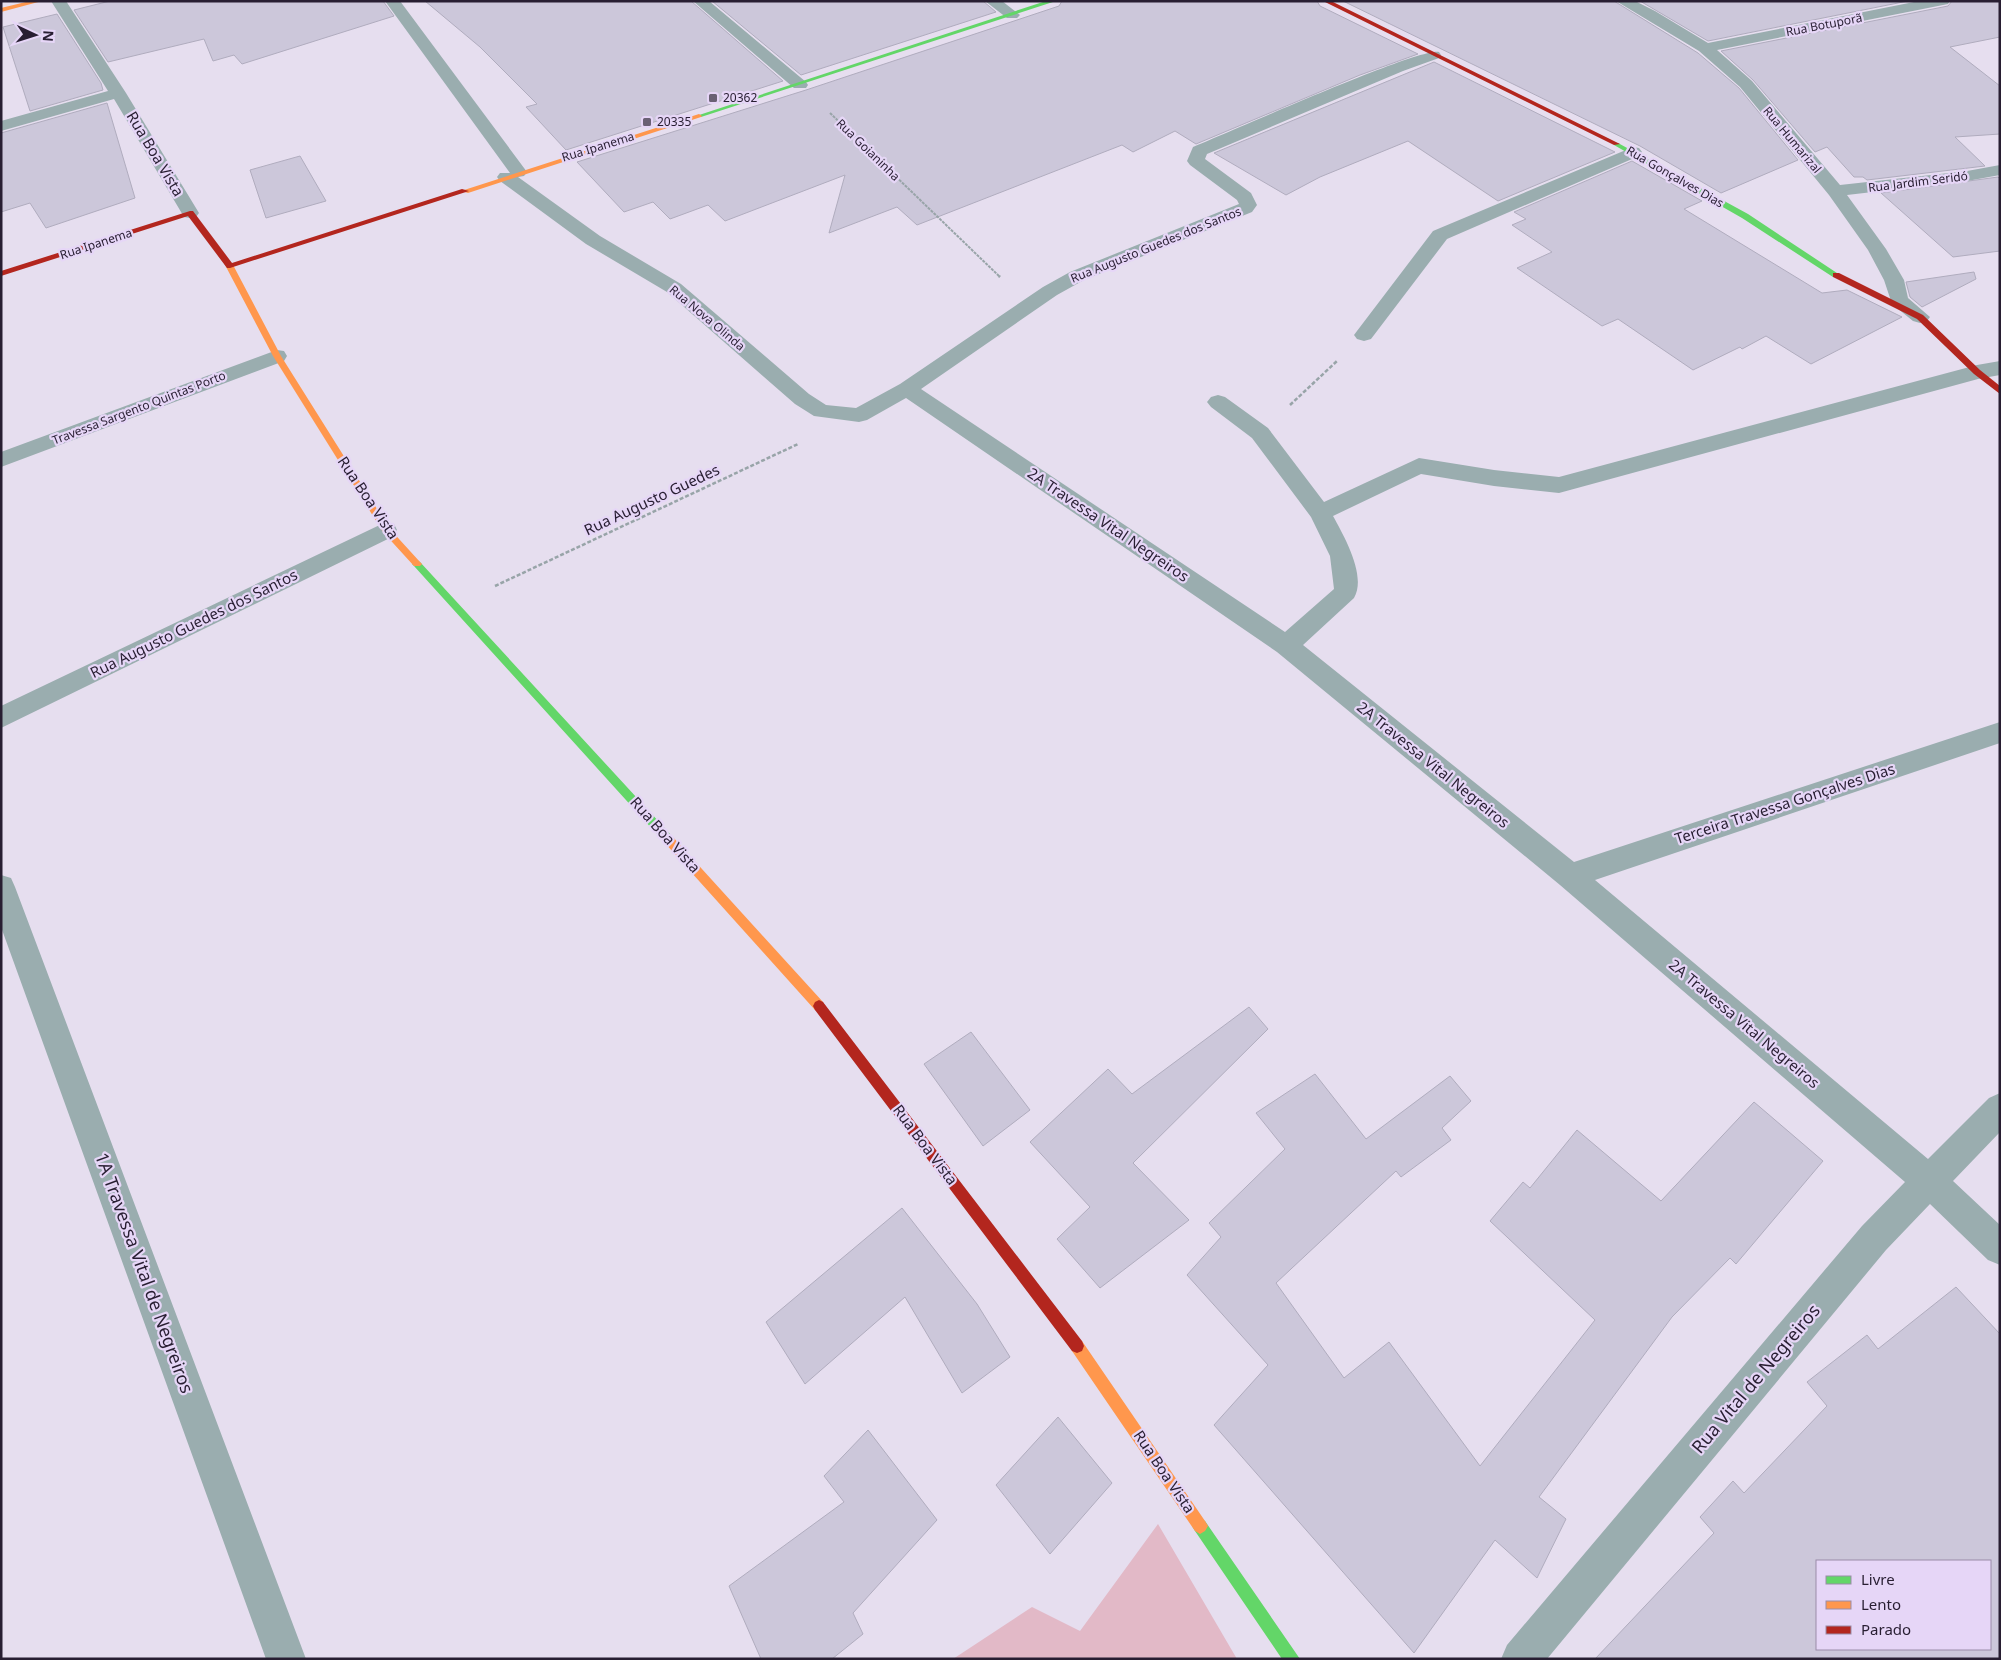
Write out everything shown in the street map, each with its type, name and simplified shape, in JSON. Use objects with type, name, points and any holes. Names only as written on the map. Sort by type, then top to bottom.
[{"type":"street","points":[[1,10],[39,1]]},
{"type":"street","name":"Rua Boa Vista","points":[[58,1],[118,93],[190,213],[230,266],[277,356],[386,530],[811,995],[1072,1339],[1292,1659]]},
{"type":"street","name":"Rua Nova Olinda","points":[[392,1],[512,175],[599,244],[674,288],[802,400],[821,411],[859,415]]},
{"type":"street","points":[[700,1],[800,85]]},
{"type":"street","points":[[992,1],[1012,14]]},
{"type":"street","name":"Rua Ipanema","points":[[230,266],[800,85],[1053,1]]},
{"type":"street","name":"Rua Gonçalves Dias","points":[[1326,1],[1633,152],[1745,216],[1832,273],[1920,317],[1977,372],[2000,391]]},
{"type":"street","name":"Rua Humarizal","points":[[1623,1],[1650,14],[1705,48],[1746,84],[1835,191],[1877,250],[1894,280],[1899,300],[1920,317]]},
{"type":"street","name":"Rua Botuporã","points":[[1705,48],[1943,1]]},
{"type":"street","name":"Rua Augusto Guedes dos Santos","points":[[859,415],[907,390],[1029,305],[1077,276],[1246,208],[1248,205],[1245,196],[1196,161],[1199,151],[1397,68],[1434,55]]},
{"type":"street","points":[[1,126],[118,93]]},
{"type":"street","points":[[1364,335],[1440,235],[1633,152]]},
{"type":"street","name":"Rua Jardim Seridó","points":[[1835,191],[1967,176],[2000,170]]},
{"type":"street","name":"Rua Ipanema","points":[[1,274],[190,213]]},
{"type":"street","name":"Travessa Sargento Quintas Porto","points":[[1,460],[277,356]]},
{"type":"street","points":[[1320,513],[1419,466],[1494,478],[1560,485],[1977,372],[2000,368]]},
{"type":"street","name":"2A Travessa Vital Negreiros","points":[[907,390],[1286,645],[1570,876],[1929,1181],[2000,1248]]},
{"type":"street","points":[[1218,402],[1260,433],[1320,513],[1342,556],[1346,592],[1286,645]]},
{"type":"street","name":"Rua Augusto Guedes dos Santos","points":[[1,718],[386,530]]},
{"type":"street","name":"Terceira Travessa Gonçalves Dias","points":[[1570,876],[2000,732]]},
{"type":"street","name":"1A Travessa Vital de Negreiros","points":[[1,887],[286,1659]]},
{"type":"street","name":"Rua Vital de Negreiros","points":[[1521,1659],[1874,1238],[2000,1109]]},
{"type":"path","name":"Rua Goianinha","points":[[800,85],[1029,305]]},
{"type":"path","points":[[1260,433],[1364,335]]},
{"type":"path","name":"Rua Augusto Guedes","points":[[455,605],[859,415]]},
{"type":"shaded area","points":[[1158,1524],[1237,1659],[953,1659],[1032,1607],[1080,1631]]},
{"type":"building","points":[[110,1],[383,1],[394,16],[242,64],[234,55],[213,61],[204,39],[108,62],[74,10]]},
{"type":"building","points":[[425,1],[691,1],[783,81],[566,150],[526,107],[537,104],[480,47]]},
{"type":"building","points":[[712,1],[983,1],[996,12],[801,75]]},
{"type":"building","points":[[1062,1],[1317,1],[1320,6],[1418,54],[1360,75],[1196,144],[1175,131],[1133,152],[1122,145],[917,225],[897,207],[829,233],[845,175],[725,221],[708,205],[670,219],[653,202],[624,212],[577,162],[806,90],[1017,20],[1059,6]]},
{"type":"building","points":[[1343,1],[1614,1],[1698,53],[1739,88],[1798,160],[1721,193],[1640,146]]},
{"type":"building","points":[[1640,1],[1908,1],[1708,41]]},
{"type":"building","points":[[1952,1],[2000,1],[2000,37],[1950,47],[2000,86],[2000,134],[1955,137],[1985,166],[1867,180],[1863,177],[1854,177],[1827,147],[1815,152],[1753,80],[1721,51],[1948,6]]},
{"type":"building","points":[[57,14],[101,83],[103,90],[30,111],[3,27]]},
{"type":"building","points":[[1434,62],[1615,152],[1498,201],[1408,141],[1320,177],[1286,195],[1214,153]]},
{"type":"building","points":[[107,103],[135,198],[46,228],[30,203],[1,212],[1,133]]},
{"type":"building","points":[[300,156],[326,201],[266,218],[250,170]]},
{"type":"building","points":[[1632,161],[1702,201],[1684,209],[1822,293],[1847,290],[1902,317],[1811,364],[1766,336],[1742,349],[1740,347],[1693,370],[1618,319],[1602,326],[1517,268],[1552,252],[1512,225],[1526,219],[1514,212]]},
{"type":"building","points":[[1998,177],[2000,179],[2000,251],[1953,257],[1881,193]]},
{"type":"building","points":[[1974,272],[1976,279],[1922,307],[1910,297],[1906,282]]},
{"type":"building","points":[[1249,1007],[1268,1029],[1133,1163],[1189,1220],[1100,1288],[1057,1239],[1090,1207],[1030,1142],[1108,1069],[1132,1094]]},
{"type":"building","points":[[971,1032],[1030,1110],[983,1146],[924,1064]]},
{"type":"building","points":[[1315,1074],[1366,1139],[1450,1076],[1471,1101],[1442,1128],[1451,1140],[1401,1177],[1396,1171],[1276,1283],[1344,1378],[1389,1342],[1480,1466],[1595,1320],[1490,1221],[1523,1182],[1530,1188],[1577,1130],[1661,1201],[1754,1102],[1823,1161],[1736,1264],[1730,1258],[1672,1317],[1539,1497],[1566,1519],[1537,1578],[1495,1540],[1414,1653],[1214,1425],[1268,1365],[1187,1275],[1221,1237],[1209,1223],[1285,1149],[1256,1113]]},
{"type":"building","points":[[902,1208],[977,1304],[1010,1357],[962,1393],[905,1297],[805,1384],[766,1322]]},
{"type":"building","points":[[1956,1287],[2000,1334],[2000,1659],[1595,1659],[1714,1533],[1700,1517],[1733,1481],[1744,1493],[1827,1406],[1807,1382],[1867,1335],[1878,1349]]},
{"type":"building","points":[[1058,1417],[1112,1483],[1050,1554],[996,1485]]},
{"type":"building","points":[[868,1430],[937,1520],[853,1613],[863,1634],[832,1659],[761,1659],[729,1586],[844,1502],[824,1476]]},
{"type":"traffic: fast","points":[[699,116],[1053,1]]},
{"type":"traffic: fast","points":[[1616,144],[1745,216],[1836,275]]},
{"type":"traffic: fast","points":[[417,564],[668,839]]},
{"type":"traffic: fast","points":[[1200,1526],[1292,1659]]},
{"type":"traffic: slow","points":[[1,10],[39,1]]},
{"type":"traffic: slow","points":[[465,191],[699,116]]},
{"type":"traffic: slow","points":[[228,263],[277,356],[386,530],[417,564]]},
{"type":"traffic: slow","points":[[668,839],[819,1006]]},
{"type":"traffic: slow","points":[[1077,1346],[1200,1526]]},
{"type":"traffic: jam","points":[[1326,1],[1616,144]]},
{"type":"traffic: jam","points":[[230,266],[465,191]]},
{"type":"traffic: jam","points":[[1,274],[190,213],[228,263]]},
{"type":"traffic: jam","points":[[1836,275],[1920,317],[1977,372],[2000,391]]},
{"type":"traffic: jam","points":[[819,1006],[1077,1346]]},
{"type":"place","name":"20362","points":[[713,98]]},
{"type":"place","name":"20335","points":[[647,122]]}]
